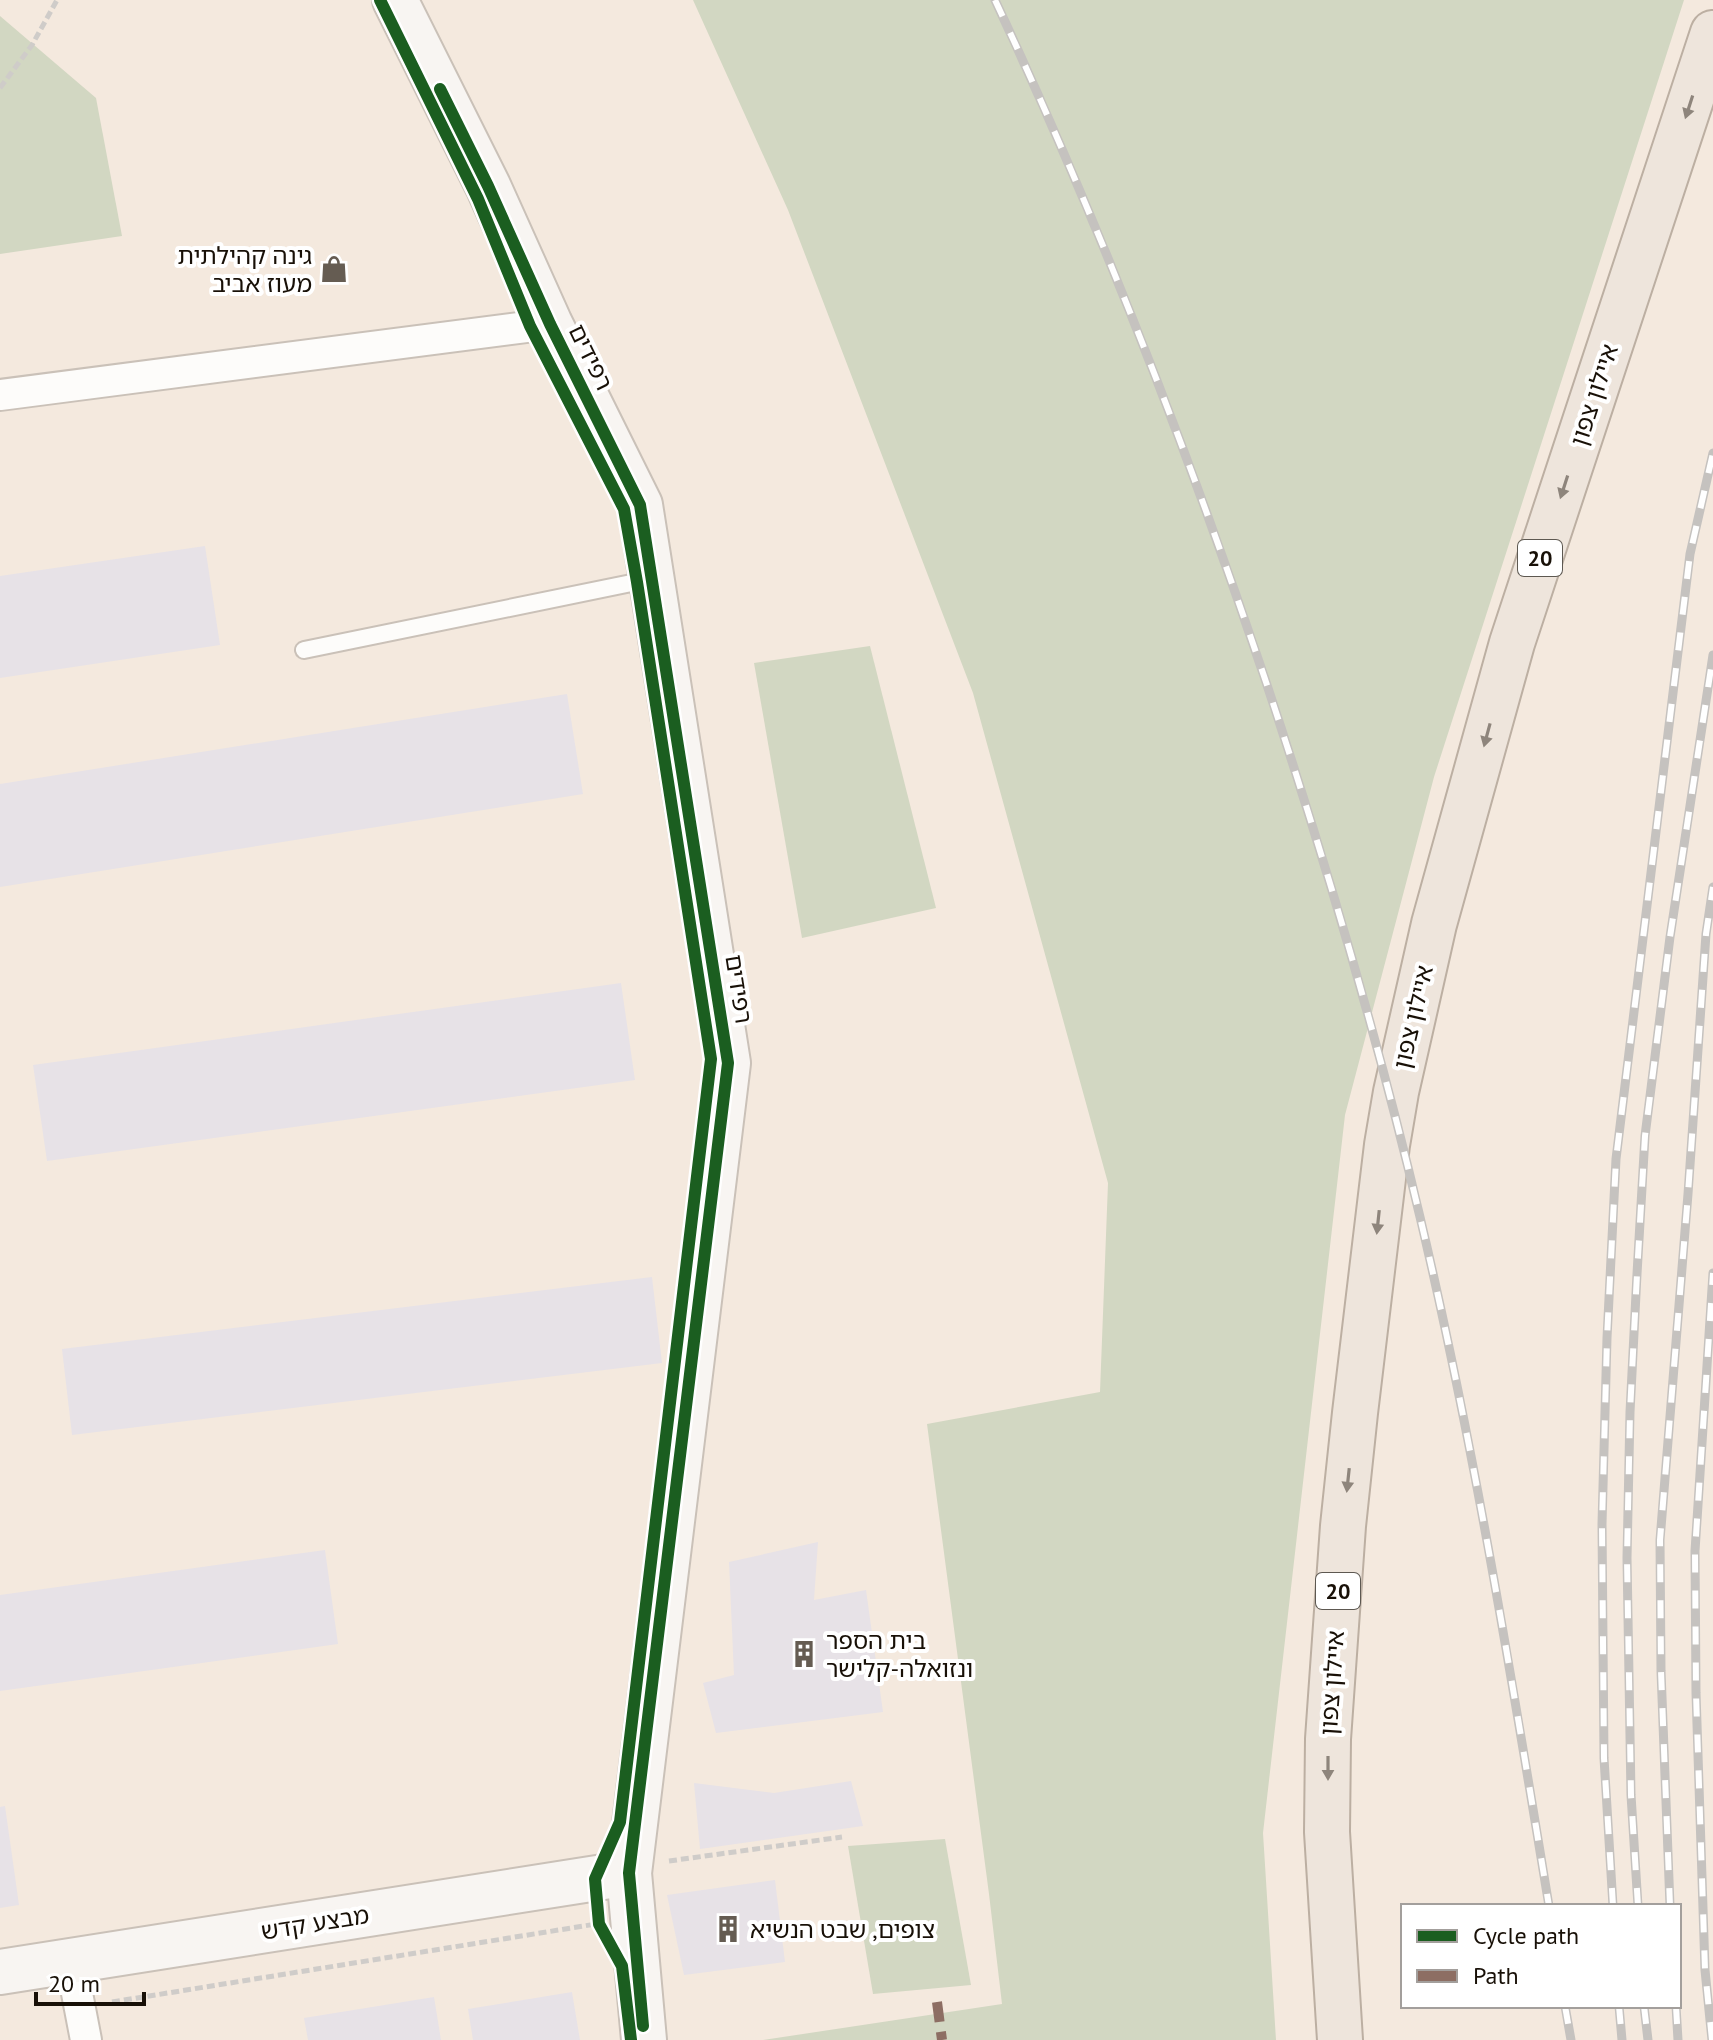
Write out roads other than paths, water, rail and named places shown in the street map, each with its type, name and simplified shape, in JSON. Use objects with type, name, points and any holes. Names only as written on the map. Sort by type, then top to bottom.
[{"type":"highway","name":"איילון צפון","points":[[1340,2040],[1327,1832],[1328,1739],[1349,1470],[1394,1105],[1434,924],[1512,643],[1713,33]]},
{"type":"street","name":"רפידים","points":[[395,0],[488,186],[550,324],[640,505],[728,1063],[629,1873],[644,2040]]},
{"type":"street","name":"רפידים","points":[[0,395],[550,324]]},
{"type":"street","name":"רפידים","points":[[0,374],[40,389]]},
{"type":"street","name":"מבצע קדש","points":[[0,1972],[629,1873]]},
{"type":"street","points":[[71,1962],[86,2040]]},
{"type":"lane","points":[[304,650],[652,579]]},
{"type":"railway","points":[[995,0],[1070,167],[1172,421],[1265,679],[1348,946],[1403,1149],[1458,1388],[1549,1904]]},
{"type":"railway","points":[[1613,1904],[1604,1758],[1602,1524],[1616,1159],[1690,554],[1713,453]]},
{"type":"railway","points":[[1638,1904],[1631,1795],[1627,1558],[1630,1412],[1645,1136],[1670,937],[1713,655]]},
{"type":"railway","points":[[1670,1904],[1661,1671],[1660,1540],[1706,934],[1713,887]]},
{"type":"railway","points":[[1712,2040],[1705,1970],[1695,1551],[1713,1273]]},
{"type":"railway","points":[[1565,2008],[1571,2040]]},
{"type":"railway","points":[[1619,2008],[1622,2040]]},
{"type":"railway","points":[[1644,2008],[1648,2040]]},
{"type":"railway","points":[[1676,2008],[1678,2040]]},
{"type":"place","name":"גינה קהילתית מעוז אביב","points":[[334,269]]},
{"type":"place","name":"בית הספר ונזואלה-קלישר","points":[[804,1654]]},
{"type":"place","name":"צופים, שבט הנשיא","points":[[728,1929]]}]
